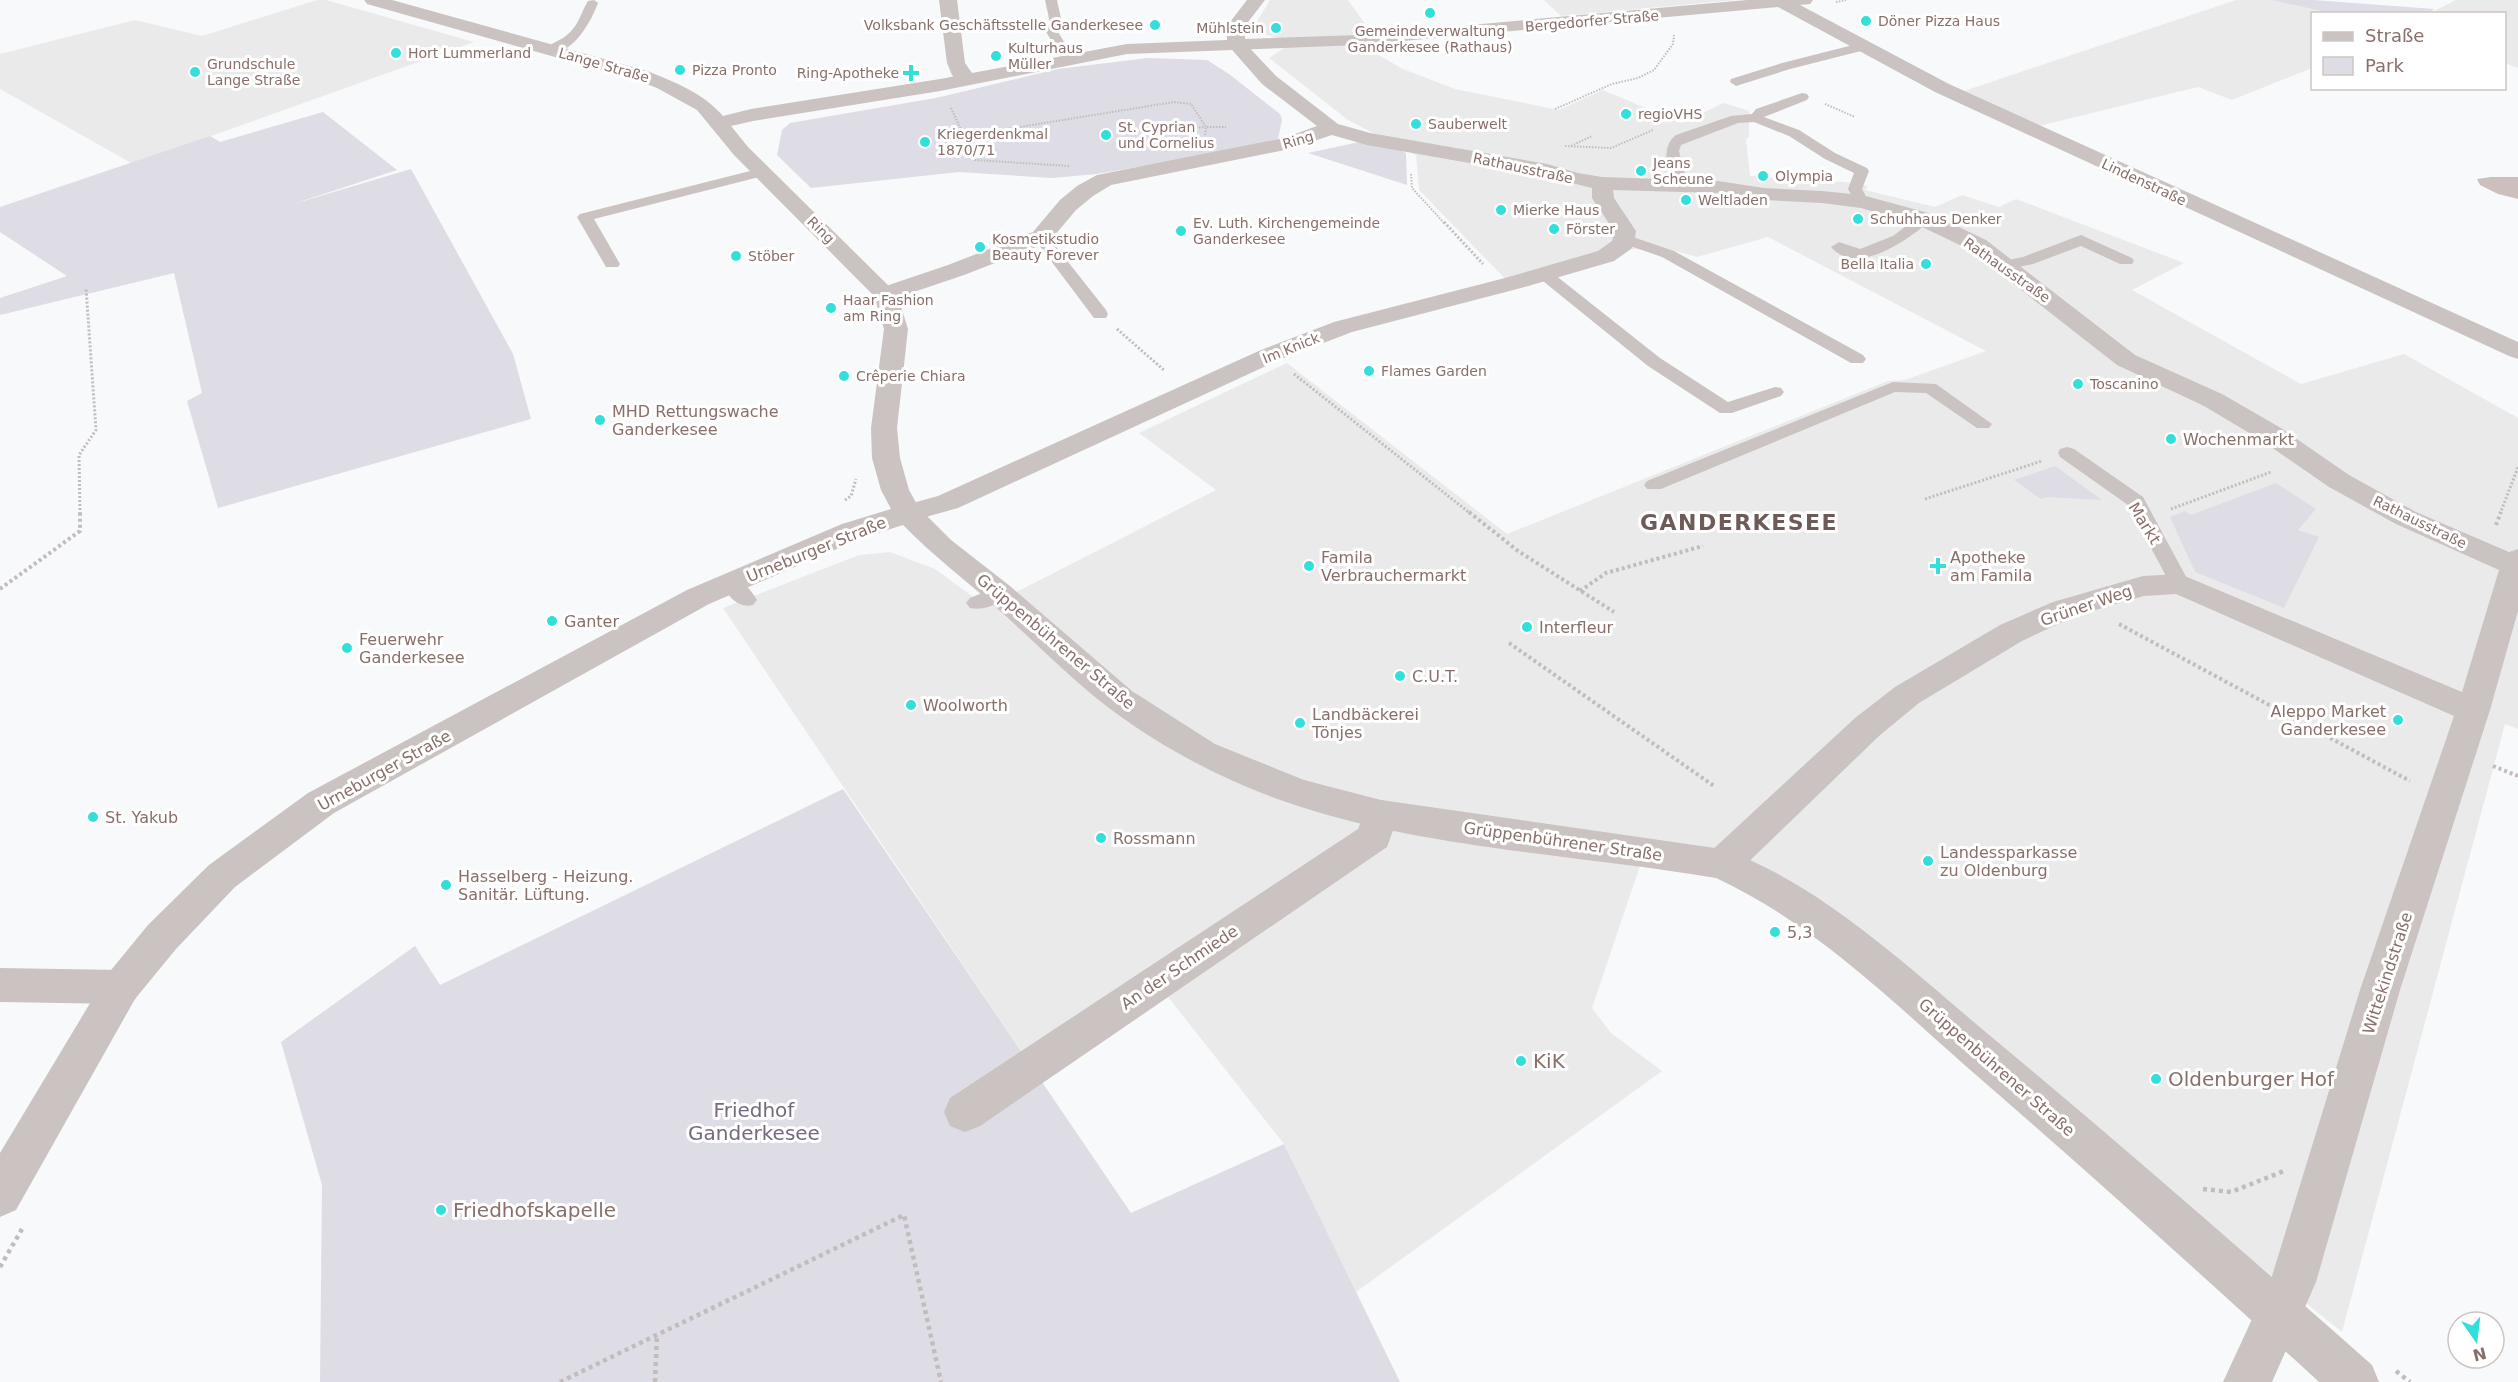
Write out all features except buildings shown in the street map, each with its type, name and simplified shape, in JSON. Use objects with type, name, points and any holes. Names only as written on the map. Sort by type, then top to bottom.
[{"type":"street","name":"Lange Straße","points":[[373,0],[664,84],[699,102],[718,124]]},
{"type":"street","points":[[948,0],[956,63],[959,71],[968,80]]},
{"type":"street","points":[[718,124],[751,115],[968,80],[1068,58],[1127,49],[1236,44],[1236,26],[1256,0]]},
{"type":"street","name":"Bergedorfer Straße","points":[[1236,44],[1382,39],[1804,0]]},
{"type":"street","name":"Lindenstraße","points":[[1779,1],[1861,47],[2025,128],[2518,351]]},
{"type":"street","name":"Ring","points":[[1236,44],[1269,81],[1331,128]]},
{"type":"street","name":"Ring","points":[[718,124],[762,172],[885,294],[956,270],[1041,237],[1068,205],[1085,191],[1106,180],[1279,146],[1331,128]]},
{"type":"street","name":"Rathausstraße","points":[[1331,128],[1367,139],[1547,170],[1602,183],[1718,187],[1764,194],[1822,197],[1862,202],[1924,219],[1978,245],[2127,360],[2213,399],[2271,434],[2304,459],[2339,481],[2406,518],[2486,553],[2517,563]]},
{"type":"street","points":[[1602,183],[1603,198],[1625,231],[1624,238]]},
{"type":"street","name":"Im Knick","points":[[908,513],[948,502],[1270,355],[1343,327],[1606,256],[1623,244],[1624,238]]},
{"type":"street","name":"Grüppenbührener Straße","points":[[885,294],[896,329],[884,428],[886,458],[895,490],[908,513],[988,598],[1120,699],[1203,753],[1297,792],[1381,814],[1722,864],[1759,881],[1814,916],[1898,982],[2130,1180],[2355,1382]]},
{"type":"street","name":"Urneburger Straße","points":[[0,1195],[121,987],[162,937],[222,876],[321,803],[698,597],[738,592],[871,524],[908,513]]},
{"type":"street","name":"Wittekindstraße","points":[[2247,1382],[2293,1282],[2380,990],[2473,710],[2517,563]]},
{"type":"street","name":"Grüner Weg","points":[[1722,864],[1867,727],[1907,695],[2011,633],[2080,603],[2143,586],[2180,584],[2473,710]]},
{"type":"street","name":"An der Schmiede","points":[[965,1112],[1374,837],[1381,814]]},
{"type":"street","points":[[0,985],[121,987]]},
{"type":"lane","points":[[1051,0],[1056,23],[1051,30],[1068,58]]},
{"type":"lane","points":[[550,50],[568,42],[585,24],[592,3]]},
{"type":"lane","points":[[1736,82],[1786,66],[1861,47]]},
{"type":"lane","points":[[1756,118],[1761,112],[1802,97]]},
{"type":"lane","points":[[1681,186],[1672,151],[1674,143],[1681,138],[1737,119],[1756,118],[1794,133],[1830,156],[1862,171],[1855,189],[1862,202]]},
{"type":"lane","points":[[612,264],[585,217],[762,172]]},
{"type":"lane","points":[[1839,247],[1860,255],[1898,240],[1924,219]]},
{"type":"lane","points":[[1041,237],[1100,314]]},
{"type":"lane","points":[[1624,238],[1668,254],[1857,358]]},
{"type":"lane","points":[[2005,265],[2027,261],[2081,240],[2126,261]]},
{"type":"lane","points":[[1544,274],[1654,362],[1726,409],[1775,393]]},
{"type":"lane","points":[[1654,485],[1893,387],[1930,388],[1983,424]]},
{"type":"lane","name":"Markt","points":[[2067,453],[2136,501],[2180,584]]},
{"type":"path","points":[[1555,109],[1612,84],[1638,78],[1654,70],[1673,44],[1675,31]]},
{"type":"path","points":[[1802,97],[1810,98],[1855,117]]},
{"type":"path","points":[[964,136],[1174,102],[1191,104],[1206,127],[1187,129]]},
{"type":"path","points":[[949,105],[975,160],[1041,166]]},
{"type":"path","points":[[1563,146],[1611,148],[1653,130]]},
{"type":"path","points":[[1571,146],[1592,135]]},
{"type":"path","points":[[1410,146],[1412,188],[1508,284]]},
{"type":"path","points":[[0,589],[80,531],[80,455],[96,430],[86,288]]},
{"type":"path","points":[[1100,314],[1188,392]]},
{"type":"path","points":[[1270,355],[1518,551],[1614,612]]},
{"type":"path","points":[[1925,500],[2067,453]]},
{"type":"path","points":[[2145,518],[2304,459]]},
{"type":"path","points":[[2486,553],[2518,467]]},
{"type":"path","points":[[858,475],[851,496],[871,524]]},
{"type":"path","points":[[1580,591],[1606,573],[1703,546]]},
{"type":"path","points":[[2080,603],[2411,782]]},
{"type":"path","points":[[1509,643],[1714,786]]},
{"type":"path","points":[[2408,793],[2415,771]]},
{"type":"path","points":[[2196,1188],[2231,1192],[2284,1171],[2288,1160]]},
{"type":"path","points":[[560,1382],[904,1215],[942,1382]]},
{"type":"path","points":[[655,1382],[657,1334]]},
{"type":"shaded area","name":"Grundschule Lange Straße","points":[[317,0],[326,0],[474,42],[133,164],[0,89],[0,54],[135,20],[202,36]]},
{"type":"shaded area","points":[[1270,0],[1348,0],[1373,35],[1359,44],[1403,69],[1455,89],[1559,110],[1603,90],[1681,123],[1724,103],[1749,111],[1749,137],[1746,139],[1750,176],[1845,182],[1868,186],[1865,190],[1935,207],[1962,195],[1999,207],[2016,199],[2184,263],[2132,290],[2301,384],[2404,354],[2518,418],[2518,729],[2505,724],[2342,1332],[1818,913],[1646,848],[1592,1008],[1611,1033],[1662,1071],[1356,1292],[1284,1144],[1165,993],[1038,1076],[723,608],[859,555],[890,552],[935,569],[987,607],[1216,490],[1139,433],[1287,363],[1507,534],[1888,381],[1905,380],[1986,351],[1768,237],[1697,257],[1675,251],[1633,249],[1515,289],[1419,190],[1416,155],[1348,120],[1269,58],[1284,48],[1280,39],[1258,32],[1255,25]]},
{"type":"shaded area","points":[[1544,0],[1736,0],[1561,16]]},
{"type":"shaded area","points":[[2236,0],[2271,0],[2325,12],[2311,12],[2311,68],[2232,100],[2198,87],[2035,127],[1961,92]]},
{"type":"shaded area","points":[[2456,0],[2518,0],[2518,68],[2506,63],[2506,12],[2432,12]]},
{"type":"shaded area","points":[[2518,177],[2518,199],[2498,194],[2480,185],[2477,179]]},
{"type":"green space","points":[[2271,0],[2313,0],[2434,9],[2430,12],[2325,12]]},
{"type":"green space","points":[[1148,58],[1207,60],[1229,74],[1280,114],[1282,120],[1278,139],[1208,155],[1096,174],[1052,178],[959,172],[811,188],[777,155],[782,130],[790,123],[936,98],[1058,69]]},
{"type":"green space","points":[[323,112],[397,170],[290,205],[411,169],[513,354],[531,419],[218,508],[187,401],[202,393],[174,273],[0,315],[0,298],[67,276],[0,232],[0,207],[210,136],[220,142]]},
{"type":"green space","points":[[1364,141],[1392,146],[1406,153],[1407,185],[1308,153]]},
{"type":"green space","points":[[2055,466],[2102,500],[2047,497],[2041,499],[2014,480]]},
{"type":"green space","points":[[2276,483],[2316,509],[2298,530],[2319,537],[2284,608],[2195,572],[2170,517],[2185,511],[2191,515]]},
{"type":"green space","name":"Friedhof Ganderkesee","points":[[843,789],[1131,1213],[1284,1144],[1400,1382],[320,1382],[322,1185],[281,1042],[415,946],[440,985]]},
{"type":"place","name":"Gemeindeverwaltung Ganderkesee (Rathaus)","points":[[1430,13]]},
{"type":"place","name":"Döner Pizza Haus","points":[[1866,21]]},
{"type":"place","name":"Volksbank Geschäftsstelle Ganderkesee","points":[[1155,25]]},
{"type":"place","name":"Mühlstein","points":[[1276,28]]},
{"type":"place","name":"Hort Lummerland","points":[[396,53]]},
{"type":"place","name":"Kulturhaus Müller","points":[[996,56]]},
{"type":"place","name":"Pizza Pronto","points":[[680,70]]},
{"type":"place","name":"Grundschule Lange Straße","points":[[195,72]]},
{"type":"place","name":"Ring-Apotheke","points":[[911,73]]},
{"type":"place","name":"regioVHS","points":[[1626,114]]},
{"type":"place","name":"Sauberwelt","points":[[1416,124]]},
{"type":"place","name":"St. Cyprian und Cornelius","points":[[1106,135]]},
{"type":"place","name":"Kriegerdenkmal 1870/71","points":[[925,142]]},
{"type":"place","name":"Jeans Scheune","points":[[1641,171]]},
{"type":"place","name":"Olympia","points":[[1763,176]]},
{"type":"place","name":"Weltladen","points":[[1686,200]]},
{"type":"place","name":"Mierke Haus","points":[[1501,210]]},
{"type":"place","name":"Schuhhaus Denker","points":[[1858,219]]},
{"type":"place","name":"Förster","points":[[1554,229]]},
{"type":"place","name":"Ev. Luth. Kirchengemeinde Ganderkesee","points":[[1181,231]]},
{"type":"place","name":"Kosmetikstudio Beauty Forever","points":[[980,247]]},
{"type":"place","name":"Stöber","points":[[736,256]]},
{"type":"place","name":"Bella Italia","points":[[1926,264]]},
{"type":"place","name":"Haar Fashion am Ring","points":[[831,308]]},
{"type":"place","name":"Flames Garden","points":[[1369,371]]},
{"type":"place","name":"Crêperie Chiara","points":[[844,376]]},
{"type":"place","name":"Toscanino","points":[[2078,384]]},
{"type":"place","name":"MHD Rettungswache Ganderkesee","points":[[600,420]]},
{"type":"place","name":"Wochenmarkt","points":[[2171,439]]},
{"type":"place","name":"Famila Verbrauchermarkt","points":[[1309,566]]},
{"type":"place","name":"Apotheke am Famila","points":[[1938,566]]},
{"type":"place","name":"Ganter","points":[[552,621]]},
{"type":"place","name":"Interfleur","points":[[1527,627]]},
{"type":"place","name":"Feuerwehr Ganderkesee","points":[[347,648]]},
{"type":"place","name":"C.U.T.","points":[[1400,676]]},
{"type":"place","name":"Woolworth","points":[[911,705]]},
{"type":"place","name":"Aleppo Market Ganderkesee","points":[[2398,720]]},
{"type":"place","name":"Landbäckerei Tönjes","points":[[1300,723]]},
{"type":"place","name":"St. Yakub","points":[[93,817]]},
{"type":"place","name":"Rossmann","points":[[1101,838]]},
{"type":"place","name":"Landessparkasse zu Oldenburg","points":[[1928,861]]},
{"type":"place","name":"Hasselberg - Heizung. Sanitär. Lüftung.","points":[[446,885]]},
{"type":"place","name":"5,3","points":[[1775,932]]},
{"type":"place","name":"KiK","points":[[1521,1061]]},
{"type":"place","name":"Oldenburger Hof","points":[[2156,1079]]},
{"type":"place","name":"Friedhofskapelle","points":[[441,1210]]},
{"type":"district","name":"GANDERKESEE","points":[[1739,522]]}]
